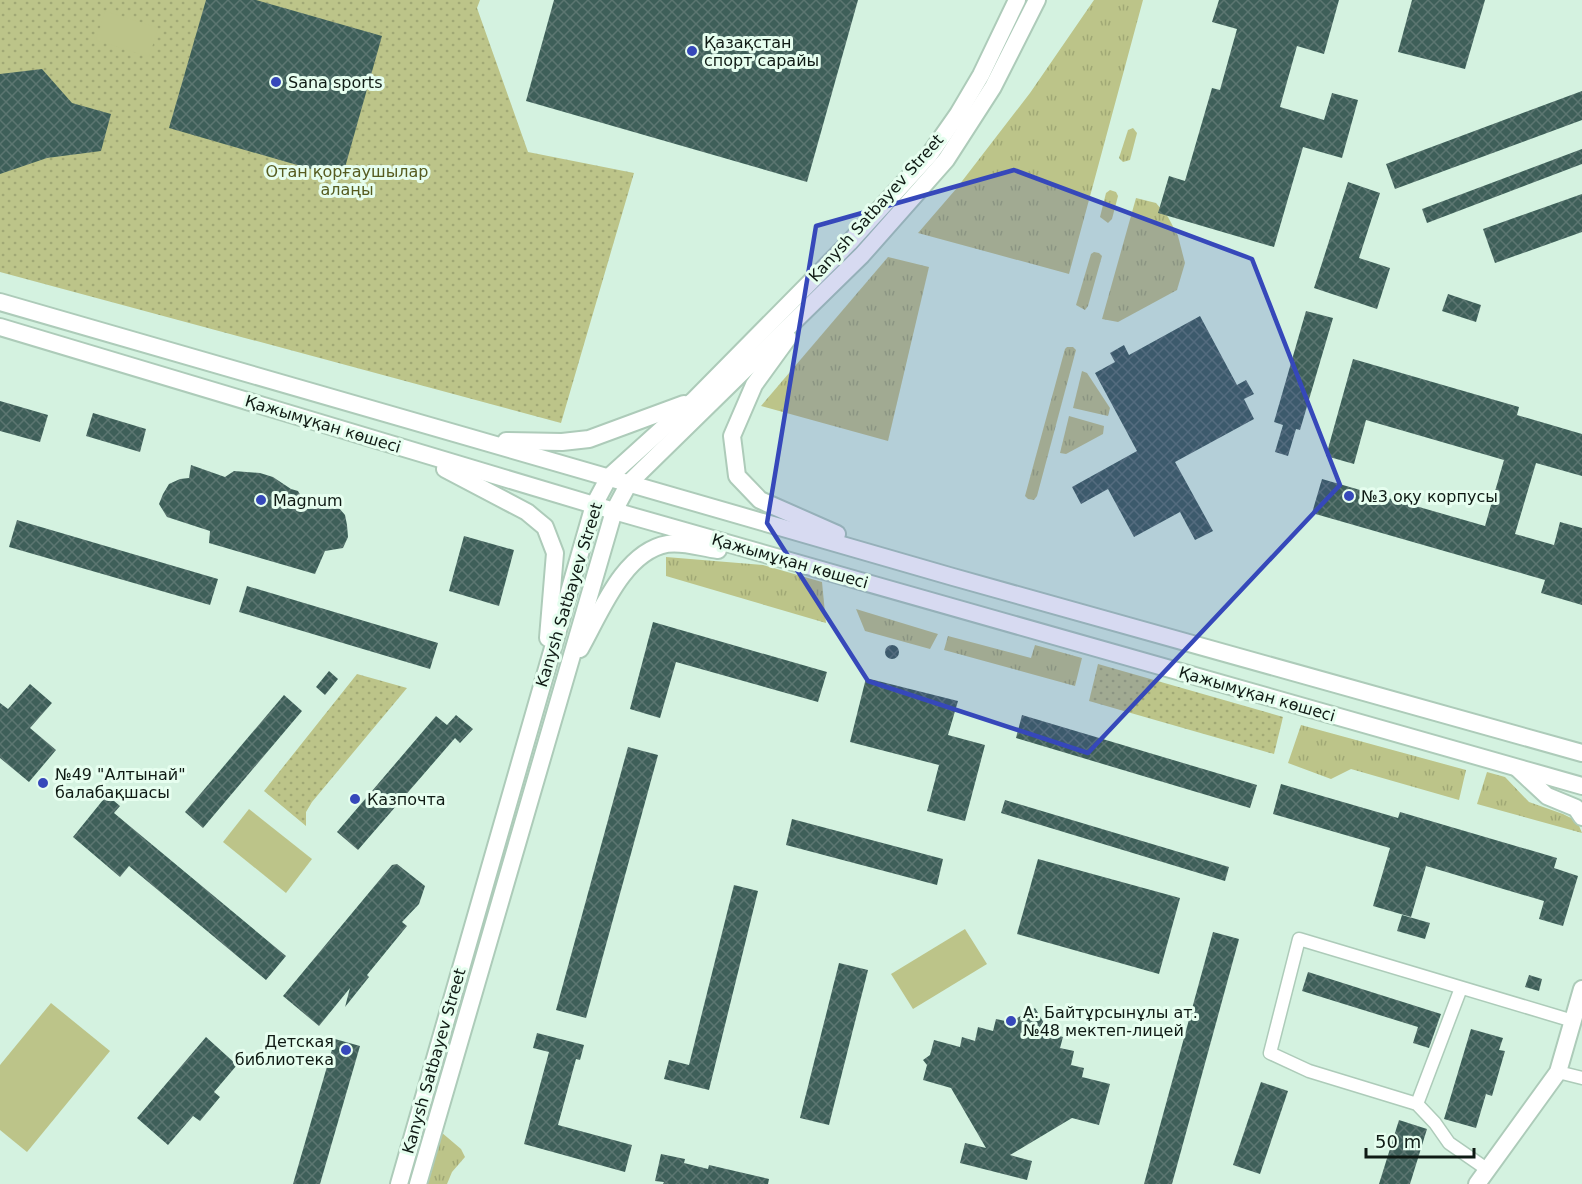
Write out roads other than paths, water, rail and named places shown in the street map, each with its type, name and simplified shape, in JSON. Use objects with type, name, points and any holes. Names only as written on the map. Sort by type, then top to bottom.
[{"type":"main road","name":"Kanysh Satbayev Street","points":[[399,1184],[594,506],[609,477],[693,400],[849,243],[930,154],[958,114],[981,75],[1017,0]]},
{"type":"main road","name":"Kanysh Satbayev Street","points":[[418,1184],[614,512],[629,483],[862,255],[946,160],[993,87],[1037,0]]},
{"type":"main road","points":[[818,297],[754,385],[732,436],[737,476],[760,500],[898,561]]},
{"type":"main road","name":"Қажымұқан көшесі","points":[[0,302],[898,561],[1582,753]]},
{"type":"main road","name":"Қажымұқан көшесі","points":[[0,327],[614,512],[1582,786]]},
{"type":"main road","points":[[483,441],[562,442],[589,439],[693,400]]},
{"type":"main road","points":[[404,448],[500,496],[527,512],[545,527],[555,554],[545,675]]},
{"type":"main road","points":[[566,676],[625,569],[654,547],[669,543],[778,558]]},
{"type":"main road","points":[[1515,767],[1547,796],[1576,808],[1582,817]]},
{"type":"main road","points":[[1478,1184],[1558,1072],[1582,989]]},
{"type":"street","points":[[1488,1170],[1449,1143],[1435,1123],[1417,1104],[1308,1071],[1270,1053],[1299,939],[1573,1021]]},
{"type":"street","points":[[1417,1104],[1461,988]]},
{"type":"street","points":[[1558,1072],[1582,1078]]},
{"type":"place","name":"Қазақстан спорт сарайы","points":[[692,51]]},
{"type":"place","name":"Sana sports","points":[[276,82]]},
{"type":"place","name":"№3 оқу корпусы","points":[[1349,496]]},
{"type":"place","name":"Magnum","points":[[261,500]]},
{"type":"place","name":"№49 \"Алтынай\" балабақшасы","points":[[43,783]]},
{"type":"place","name":"Казпочта","points":[[355,799]]},
{"type":"place","name":"А. Байтұрсынұлы ат. №48 мектеп-лицей","points":[[1011,1021]]},
{"type":"place","name":"Детская библиотека","points":[[346,1050]]},
{"type":"park label","name":"Отан қорғаушылар алаңы","points":[[347,180]]}]
